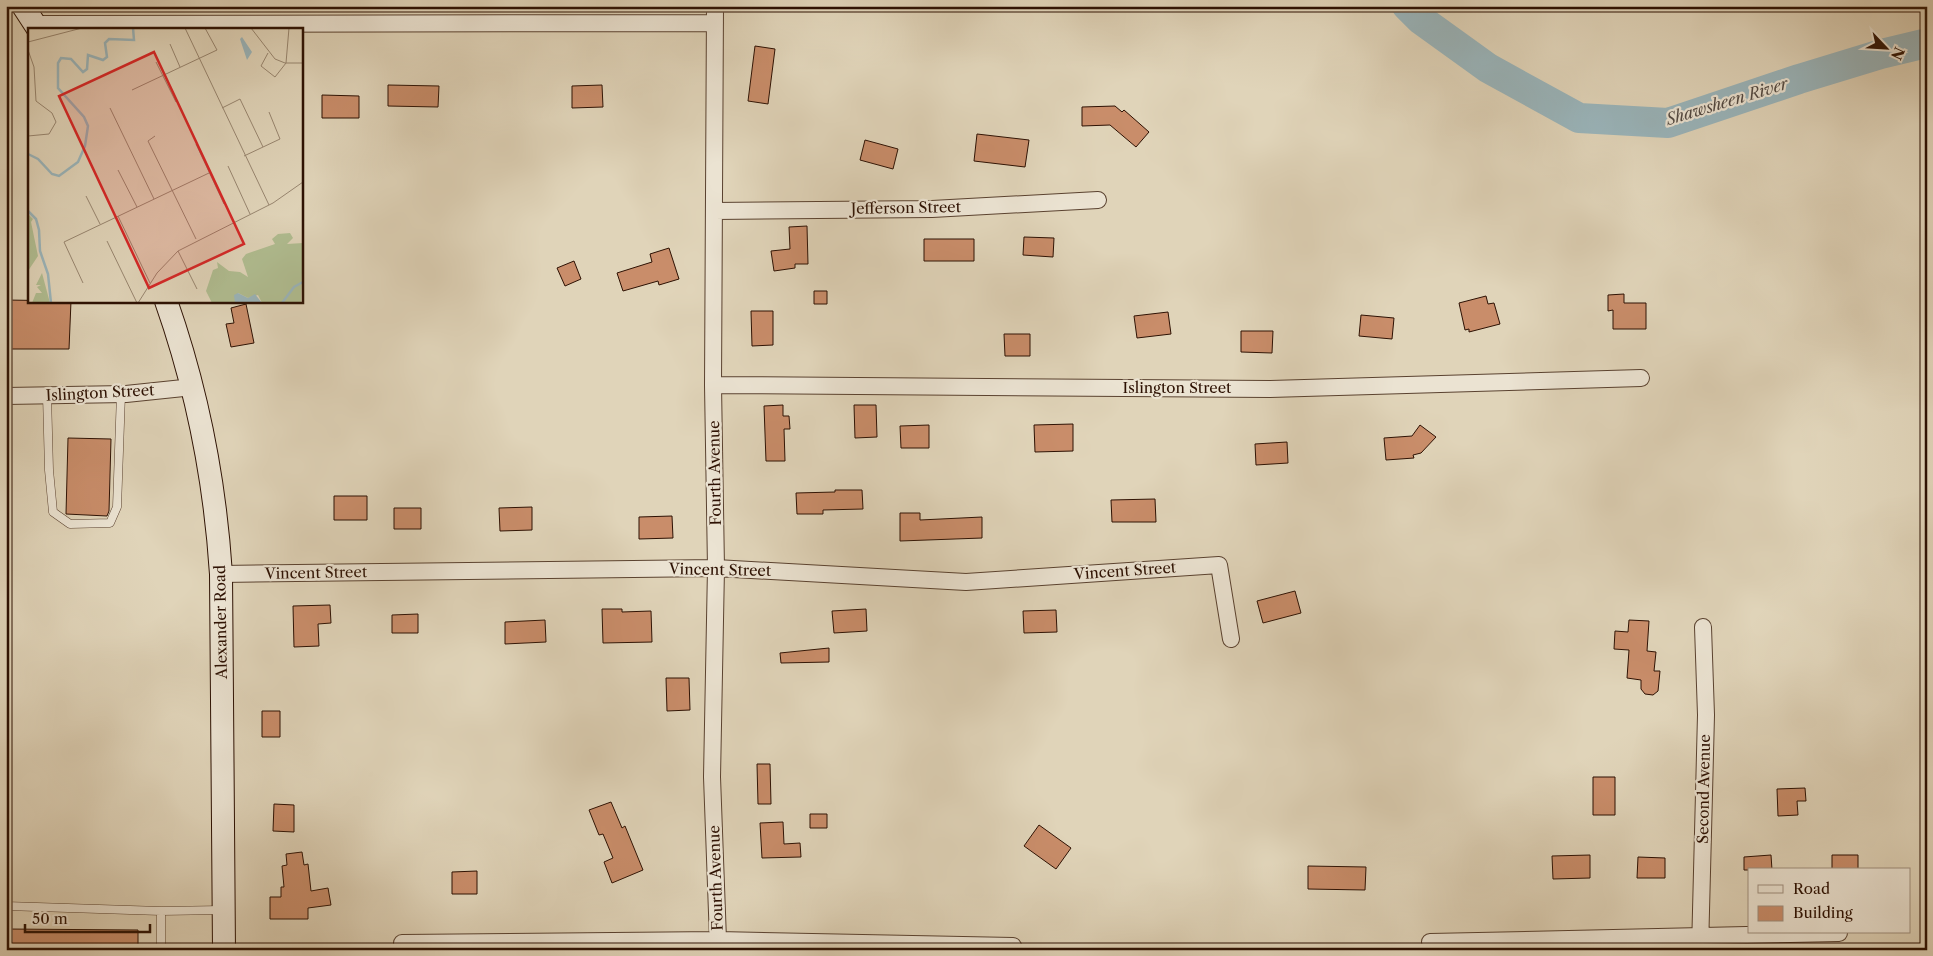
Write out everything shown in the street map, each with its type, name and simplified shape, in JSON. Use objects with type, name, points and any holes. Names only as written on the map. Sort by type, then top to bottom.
[{"type":"street","name":"Fourth Avenue","points":[[714,6],[713,385],[716,568],[712,777],[718,940]]},
{"type":"street","points":[[32,20],[714,23]]},
{"type":"street","name":"Jefferson Street","points":[[714,210],[932,209],[1098,200]]},
{"type":"street","name":"Alexander Road","points":[[166,302],[193,387],[218,535],[221,574],[221,785],[224,950]]},
{"type":"street","name":"Islington Street","points":[[713,385],[1270,389],[1641,378]]},
{"type":"street","name":"Islington Street","points":[[6,396],[121,394],[193,387]]},
{"type":"street","name":"Vincent Street","points":[[221,574],[716,568],[966,582],[1219,565],[1231,638]]},
{"type":"street","name":"Second Avenue","points":[[1700,943],[1706,715],[1703,628]]},
{"type":"street","points":[[1430,942],[1700,943],[1825,934]]},
{"type":"street","points":[[402,943],[718,940],[1013,946]]},
{"type":"lane","points":[[47,396],[48,470],[53,512],[70,524],[110,523],[117,507],[121,394]]},
{"type":"lane","points":[[6,906],[161,911],[224,910]]},
{"type":"lane","points":[[161,911],[161,950]]},
{"type":"building","points":[[755,46],[775,49],[768,104],[748,101]]},
{"type":"building","points":[[388,85],[439,86],[438,107],[388,106]]},
{"type":"building","points":[[602,85],[603,107],[572,108],[572,86]]},
{"type":"building","points":[[322,95],[359,96],[359,118],[322,118]]},
{"type":"building","points":[[1115,106],[1122,112],[1124,110],[1149,132],[1136,147],[1110,125],[1082,126],[1082,107]]},
{"type":"building","points":[[977,134],[1029,140],[1025,167],[974,161]]},
{"type":"building","points":[[865,140],[898,149],[893,169],[860,160]]},
{"type":"building","points":[[807,226],[808,264],[795,264],[795,268],[774,271],[771,251],[790,249],[789,227]]},
{"type":"building","points":[[1024,237],[1054,238],[1053,257],[1023,255]]},
{"type":"building","points":[[924,239],[974,239],[974,261],[924,261]]},
{"type":"building","points":[[669,248],[679,279],[659,285],[658,281],[623,291],[617,273],[652,262],[650,254]]},
{"type":"building","points":[[574,261],[581,279],[565,286],[557,268]]},
{"type":"building","points":[[814,291],[827,291],[827,304],[814,304]]},
{"type":"building","points":[[1624,294],[1624,303],[1646,303],[1646,329],[1613,329],[1613,310],[1608,311],[1608,295]]},
{"type":"building","points":[[1486,296],[1488,304],[1494,303],[1500,324],[1469,332],[1469,329],[1465,330],[1459,303]]},
{"type":"building","points":[[6,300],[71,302],[69,349],[6,349]]},
{"type":"building","points":[[246,304],[254,343],[231,347],[226,324],[234,323],[231,308]]},
{"type":"building","points":[[751,311],[773,311],[773,345],[752,346]]},
{"type":"building","points":[[1168,312],[1171,334],[1137,338],[1134,316]]},
{"type":"building","points":[[1361,315],[1394,318],[1392,339],[1359,336]]},
{"type":"building","points":[[1241,331],[1273,331],[1272,353],[1241,352]]},
{"type":"building","points":[[1004,334],[1030,334],[1030,356],[1005,356]]},
{"type":"building","points":[[783,405],[783,416],[789,416],[790,429],[784,429],[785,461],[766,461],[764,406]]},
{"type":"building","points":[[854,405],[876,405],[877,437],[855,438]]},
{"type":"building","points":[[1073,424],[1073,451],[1035,452],[1034,425]]},
{"type":"building","points":[[929,425],[929,448],[901,448],[900,426]]},
{"type":"building","points":[[1420,425],[1436,437],[1421,453],[1413,455],[1414,458],[1386,460],[1384,438],[1412,436]]},
{"type":"building","points":[[68,438],[111,439],[109,511],[107,516],[66,514]]},
{"type":"building","points":[[1287,442],[1288,463],[1256,465],[1255,444]]},
{"type":"building","points":[[835,490],[862,490],[863,509],[823,510],[823,514],[797,514],[796,493],[835,492]]},
{"type":"building","points":[[334,496],[367,496],[367,520],[334,520]]},
{"type":"building","points":[[1155,499],[1156,522],[1112,522],[1111,500]]},
{"type":"building","points":[[532,507],[532,530],[500,531],[499,508]]},
{"type":"building","points":[[394,508],[421,508],[421,529],[394,529]]},
{"type":"building","points":[[900,513],[920,513],[920,520],[982,517],[982,538],[900,541]]},
{"type":"building","points":[[672,516],[673,538],[639,539],[639,517]]},
{"type":"building","points":[[1295,591],[1301,613],[1263,623],[1257,601]]},
{"type":"building","points":[[330,605],[331,623],[318,624],[319,646],[294,647],[293,606]]},
{"type":"building","points":[[602,609],[622,609],[622,612],[651,611],[652,642],[603,643]]},
{"type":"building","points":[[866,609],[867,631],[834,633],[832,611]]},
{"type":"building","points":[[1056,610],[1057,632],[1024,633],[1023,611]]},
{"type":"building","points":[[418,614],[418,633],[392,633],[392,615]]},
{"type":"building","points":[[545,620],[546,642],[505,644],[505,622]]},
{"type":"building","points":[[1629,620],[1649,621],[1647,651],[1656,652],[1654,671],[1660,671],[1658,691],[1653,695],[1645,694],[1641,689],[1641,680],[1627,678],[1629,650],[1614,649],[1615,631],[1628,632]]},
{"type":"building","points":[[829,648],[829,662],[781,663],[780,653]]},
{"type":"building","points":[[666,678],[689,678],[690,710],[667,711]]},
{"type":"building","points":[[262,711],[280,711],[280,737],[262,737]]},
{"type":"building","points":[[757,764],[770,764],[771,804],[758,804]]},
{"type":"building","points":[[1593,777],[1615,777],[1615,815],[1593,815]]},
{"type":"building","points":[[1805,788],[1806,801],[1797,801],[1798,815],[1778,816],[1777,789]]},
{"type":"building","points":[[611,802],[622,828],[625,826],[643,870],[612,883],[604,862],[613,858],[603,834],[599,835],[589,810]]},
{"type":"building","points":[[274,804],[294,805],[294,832],[273,831]]},
{"type":"building","points":[[810,814],[827,814],[827,828],[810,828]]},
{"type":"building","points":[[783,822],[784,844],[800,843],[801,857],[762,858],[760,823]]},
{"type":"building","points":[[1039,825],[1071,848],[1056,869],[1024,846]]},
{"type":"building","points":[[302,852],[304,865],[308,864],[311,891],[328,888],[331,905],[308,908],[308,919],[270,919],[270,897],[281,897],[281,887],[284,887],[282,866],[287,865],[286,854]]},
{"type":"building","points":[[1590,855],[1590,878],[1553,879],[1552,856]]},
{"type":"building","points":[[1771,855],[1772,868],[1748,868],[1748,870],[1744,870],[1744,857]]},
{"type":"building","points":[[1832,855],[1858,855],[1858,868],[1832,868]]},
{"type":"building","points":[[1638,857],[1665,858],[1665,878],[1637,878]]},
{"type":"building","points":[[1308,866],[1366,867],[1365,890],[1308,889]]},
{"type":"building","points":[[477,871],[477,894],[452,894],[452,872]]},
{"type":"building","points":[[6,929],[138,930],[138,950],[6,950]]},
{"type":"waterway","name":"Shawsheen River","points":[[1407,6],[1420,19],[1488,68],[1579,118],[1668,123],[1799,79],[1881,54],[1927,43]]}]
